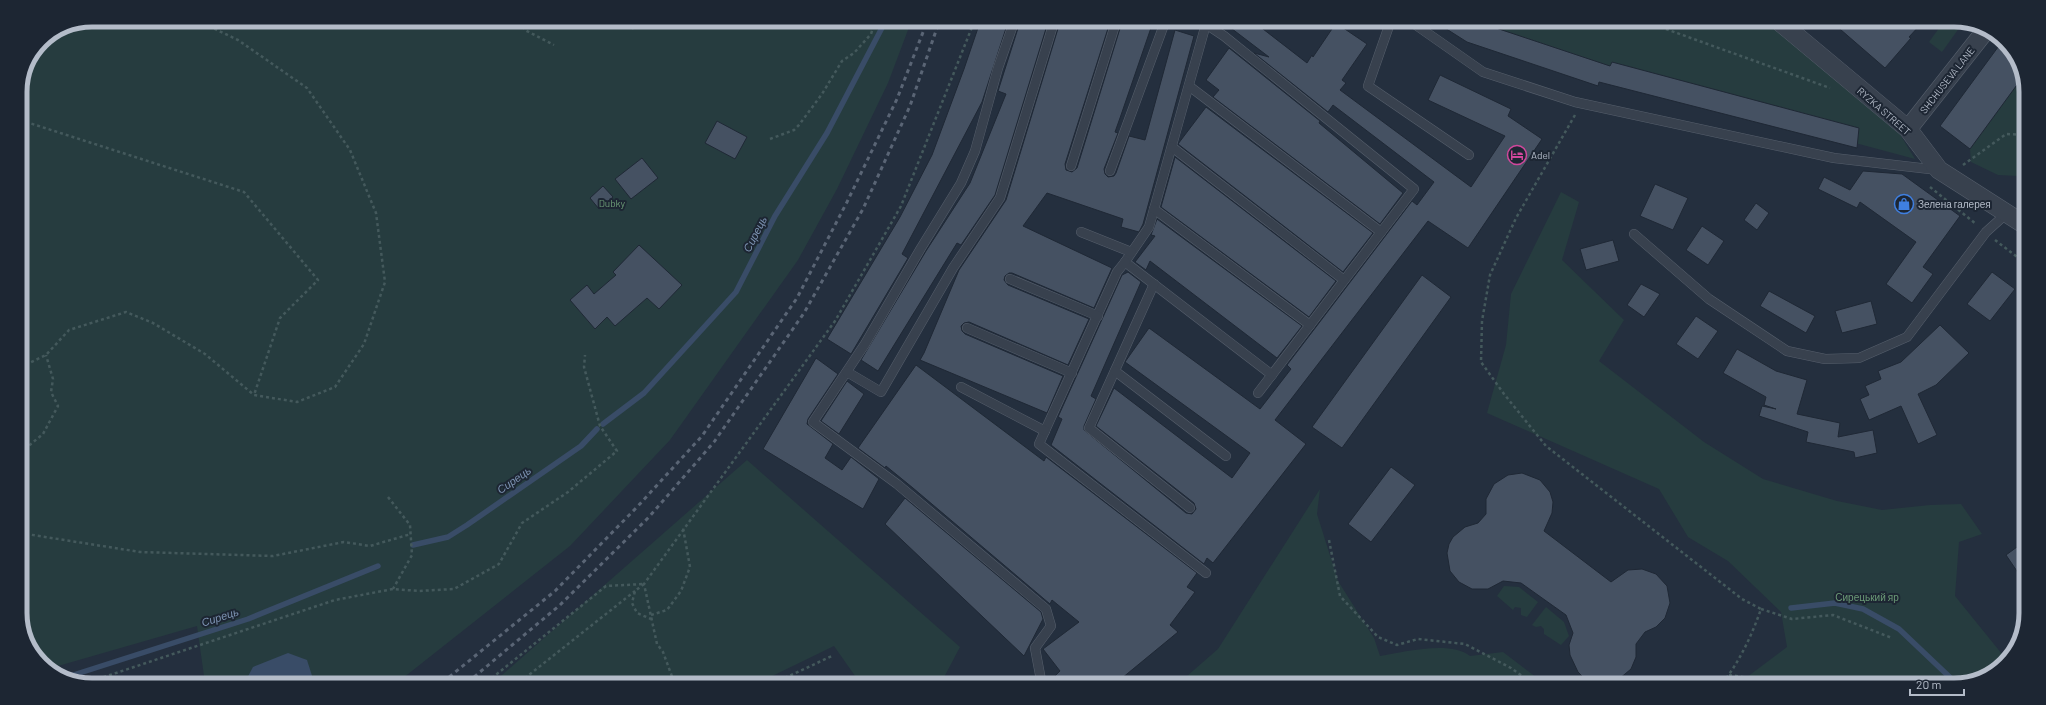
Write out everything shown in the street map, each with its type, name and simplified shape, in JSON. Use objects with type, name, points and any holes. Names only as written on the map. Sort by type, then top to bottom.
[{"type":"street","name":"RYZKA STREET","points":[[1786,27],[1908,129],[1939,170],[2019,222]]},
{"type":"street","name":"SHCHUSEVA LANE","points":[[1908,129],[1983,34]]},
{"type":"lane","points":[[1012,27],[998,68],[975,150],[961,183],[847,372],[813,422],[897,484],[1046,609],[1051,626],[1035,648],[1041,678]]},
{"type":"lane","points":[[847,372],[881,392],[953,268],[1000,198],[1052,27]]},
{"type":"lane","points":[[1071,166],[1114,27]]},
{"type":"lane","points":[[1110,171],[1163,27]]},
{"type":"lane","points":[[1204,27],[1149,227],[1117,272],[1039,444],[1206,573]]},
{"type":"lane","points":[[1211,27],[1414,189],[1258,393]]},
{"type":"lane","points":[[1389,27],[1368,86],[1469,155]]},
{"type":"lane","points":[[1419,27],[1484,72],[1575,102],[1834,158],[1939,170]]},
{"type":"lane","points":[[1189,86],[1381,232]]},
{"type":"lane","points":[[1172,147],[1344,280]]},
{"type":"lane","points":[[1154,210],[1310,325]]},
{"type":"lane","points":[[1634,234],[1709,299],[1787,350],[1825,359],[1859,358],[1907,337],[1986,232],[2006,214]]},
{"type":"lane","points":[[1081,232],[1131,252]]},
{"type":"lane","points":[[1125,262],[1272,375]]},
{"type":"lane","points":[[1010,279],[1098,316]]},
{"type":"lane","points":[[1154,284],[1089,428],[1190,508]]},
{"type":"lane","points":[[967,328],[1072,373]]},
{"type":"lane","points":[[1115,371],[1226,456]]},
{"type":"lane","points":[[961,387],[1045,431]]},
{"type":"path","points":[[27,364],[46,355],[69,330],[126,312],[153,323],[205,354],[254,395],[297,402],[335,387],[364,344],[385,282],[376,213],[350,150],[307,88],[238,40],[211,27]]},
{"type":"path","points":[[523,27],[525,30],[554,46]]},
{"type":"path","points":[[630,27],[635,29]]},
{"type":"path","points":[[770,139],[794,130],[799,125],[822,94],[842,62],[854,53],[870,34],[873,27]]},
{"type":"path","points":[[525,678],[644,584],[683,528],[719,482],[835,321],[901,206],[972,27]]},
{"type":"path","points":[[1660,27],[1832,89]]},
{"type":"path","points":[[1578,110],[1516,218],[1490,275],[1482,321],[1481,362],[1504,394],[1546,446],[1742,599],[1761,609],[1792,619],[1833,615],[1892,638]]},
{"type":"path","points":[[27,122],[244,192],[274,227],[318,280],[280,318],[254,395]]},
{"type":"path","points":[[1961,166],[2006,134],[2019,135]]},
{"type":"path","points":[[1925,183],[2019,258]]},
{"type":"path","points":[[27,447],[42,434],[58,406],[51,392],[53,378],[46,355]]},
{"type":"path","points":[[101,678],[335,600],[393,589],[419,591],[454,589],[498,564],[522,523],[568,492],[617,451],[600,426],[584,367],[585,355]]},
{"type":"path","points":[[388,497],[407,520],[410,525],[411,534],[412,555],[393,589]]},
{"type":"path","points":[[651,615],[667,610],[681,591],[690,567],[683,528]]},
{"type":"path","points":[[27,534],[140,552],[273,556],[344,542],[370,546],[411,534]]},
{"type":"path","points":[[1329,540],[1340,596],[1378,637],[1397,645],[1418,639],[1465,644],[1511,668],[1525,678]]},
{"type":"path","points":[[644,584],[657,644],[663,652],[673,678]]},
{"type":"path","points":[[492,678],[606,586],[644,584]]},
{"type":"path","points":[[635,591],[632,603],[637,613],[651,619]]},
{"type":"path","points":[[1727,678],[1756,625],[1761,609]]},
{"type":"path","points":[[785,678],[832,656]]},
{"type":"path","points":[[1729,675],[1750,678]]},
{"type":"green space","name":"Dubky","points":[[92,27],[909,27],[888,83],[837,189],[798,260],[670,440],[570,546],[403,678],[205,678],[197,626],[56,667],[40,653],[29,630],[27,617],[27,92],[28,79],[32,67],[46,46],[67,32],[79,28]]},
{"type":"green space","points":[[1497,27],[1773,27],[1898,131],[1915,159],[1616,79],[1510,35]]},
{"type":"green space","points":[[1940,27],[1960,27],[1942,52],[1929,42]]},
{"type":"green space","points":[[2018,83],[2019,175],[2018,176],[1998,175],[1971,162],[1970,149]]},
{"type":"green space","name":"Сирецький яр","points":[[1561,192],[1579,202],[1562,260],[1624,320],[1599,361],[1704,442],[1763,479],[1837,501],[1882,510],[1930,505],[1961,504],[1982,534],[1959,542],[1955,596],[2003,656],[1990,667],[1975,675],[1967,677],[1746,678],[1787,647],[1781,612],[1728,561],[1688,537],[1659,489],[1487,413],[1506,345],[1511,294]]},
{"type":"green space","points":[[747,460],[960,647],[944,678],[856,678],[834,646],[768,678],[499,678]]},
{"type":"green space","points":[[1320,489],[1317,514],[1338,581],[1374,638],[1380,656],[1426,648],[1462,651],[1470,656],[1503,652],[1537,678],[1185,678],[1218,649]]},
{"type":"green space","points":[[1504,586],[1519,587],[1538,602],[1527,617],[1521,615],[1521,608],[1515,607],[1513,610],[1497,596]]},
{"type":"green space","points":[[1546,607],[1564,622],[1569,636],[1561,645],[1544,634],[1544,629],[1541,626],[1536,627],[1532,625]]},
{"type":"water","points":[[288,653],[307,660],[313,678],[247,678],[253,667]]},
{"type":"building","points":[[978,27],[1006,27],[982,102],[902,254],[908,258],[851,354],[827,339],[900,217],[932,155]]},
{"type":"building","points":[[1018,27],[1046,27],[995,195],[961,245],[957,243],[878,371],[861,360],[926,251],[970,183],[1006,94],[998,91]]},
{"type":"building","points":[[1058,27],[1108,27],[1065,164],[1066,170],[1072,172],[1077,168],[1120,27],[1151,27],[1115,132],[1118,133],[1104,169],[1105,174],[1108,177],[1114,176],[1116,173],[1129,136],[1145,140],[1175,30],[1194,36],[1143,224],[1139,232],[1121,227],[1123,219],[1047,193],[1023,226],[1112,268],[1094,308],[1012,273],[1005,276],[1004,280],[1008,285],[1089,319],[1068,365],[969,322],[964,323],[961,326],[962,331],[965,334],[1063,376],[1047,413],[920,360],[959,270],[1006,200]]},
{"type":"building","points":[[1230,27],[1260,27],[1307,63],[1312,55],[1313,57],[1333,27],[1342,27],[1367,44],[1342,80],[1346,83],[1340,90],[1471,187],[1505,136],[1428,100],[1440,75],[1511,109],[1508,116],[1542,139],[1468,248],[1428,221],[1275,420],[1306,444],[1213,563],[1207,558],[1204,564],[1051,445],[1062,419],[1058,417],[1122,275],[1128,272],[1141,282],[1091,396],[1096,399],[1084,426],[1084,430],[1186,513],[1192,514],[1196,509],[1194,503],[1096,426],[1114,388],[1232,478],[1250,453],[1125,362],[1149,328],[1260,409],[1291,369],[1287,365],[1412,201],[1417,205],[1434,182],[1333,105],[1328,112],[1254,53],[1269,57]]},
{"type":"building","points":[[1443,27],[1493,27],[1610,66],[1612,62],[1859,128],[1857,148],[1599,82],[1598,86],[1467,42]]},
{"type":"building","points":[[1838,27],[1918,27],[1909,37],[1911,38],[1885,68]]},
{"type":"building","points":[[1999,45],[2006,52],[2014,67],[2018,83],[1970,149],[1940,126]]},
{"type":"building","points":[[1229,48],[1320,121],[1319,123],[1403,193],[1380,224],[1213,97],[1219,90],[1206,80]]},
{"type":"building","points":[[1206,107],[1373,233],[1343,272],[1178,144]]},
{"type":"building","points":[[717,121],[747,137],[735,159],[705,143]]},
{"type":"building","points":[[1175,157],[1336,281],[1309,317],[1161,207]]},
{"type":"building","points":[[642,158],[658,178],[631,199],[615,179]]},
{"type":"building","name":"Зелена галерея","points":[[1863,171],[1902,174],[1960,216],[1923,267],[1933,274],[1912,303],[1886,284],[1916,242],[1860,202],[1857,208],[1818,189],[1824,177],[1850,190]]},
{"type":"building","points":[[1655,184],[1688,198],[1673,230],[1640,216]]},
{"type":"building","points":[[603,186],[613,197],[599,209],[590,198]]},
{"type":"building","points":[[1756,203],[1769,213],[1757,230],[1744,220]]},
{"type":"building","points":[[1157,219],[1302,326],[1277,358],[1150,261],[1146,270],[1135,262],[1155,236],[1151,235]]},
{"type":"building","points":[[1702,226],[1724,241],[1708,265],[1686,250]]},
{"type":"building","points":[[1613,240],[1619,261],[1586,270],[1580,249]]},
{"type":"building","points":[[639,245],[682,285],[659,309],[647,298],[615,326],[607,317],[595,329],[570,300],[587,285],[594,294],[616,275],[613,272]]},
{"type":"building","points":[[1992,272],[2015,289],[1990,321],[1967,304]]},
{"type":"building","points":[[1422,275],[1451,297],[1342,448],[1312,427]]},
{"type":"building","points":[[1641,284],[1660,294],[1644,317],[1627,305]]},
{"type":"building","points":[[1769,291],[1815,316],[1806,333],[1760,306]]},
{"type":"building","points":[[1871,301],[1877,324],[1842,333],[1835,311]]},
{"type":"building","points":[[1696,316],[1718,331],[1698,359],[1676,344]]},
{"type":"building","points":[[1940,325],[1969,353],[1936,385],[1918,394],[1937,435],[1918,444],[1901,406],[1869,420],[1860,399],[1869,395],[1865,386],[1881,379],[1878,371],[1901,362]]},
{"type":"building","points":[[1737,349],[1776,371],[1807,380],[1797,414],[1840,423],[1838,437],[1873,430],[1877,453],[1855,458],[1854,452],[1806,442],[1808,432],[1759,416],[1762,406],[1776,409],[1764,405],[1766,397],[1723,373]]},
{"type":"building","points":[[816,358],[838,374],[808,419],[807,424],[833,444],[825,458],[842,470],[851,457],[879,479],[863,509],[763,449]]},
{"type":"building","points":[[916,365],[1044,461],[1046,457],[1197,573],[1187,587],[1195,592],[1170,625],[1178,632],[1122,678],[1053,678],[1060,671],[1043,649],[1079,622],[1052,600],[1050,604],[886,466],[885,468],[858,448]]},
{"type":"building","points":[[847,381],[864,394],[839,434],[821,421]]},
{"type":"building","points":[[1391,467],[1415,485],[1371,542],[1348,524]]},
{"type":"building","points":[[1522,473],[1540,480],[1550,492],[1553,502],[1552,513],[1544,531],[1611,582],[1628,570],[1642,569],[1656,574],[1667,586],[1670,603],[1665,618],[1656,627],[1645,632],[1636,644],[1636,657],[1631,669],[1620,678],[1584,678],[1578,672],[1570,655],[1569,645],[1573,633],[1566,615],[1521,583],[1503,581],[1488,589],[1472,589],[1459,582],[1450,571],[1447,553],[1449,544],[1453,537],[1465,527],[1478,523],[1486,514],[1486,499],[1494,484],[1508,475]]},
{"type":"building","points":[[905,498],[1041,612],[1043,619],[1024,656],[885,524]]},
{"type":"building","points":[[2017,547],[2019,550],[2019,574],[2006,555]]},
{"type":"waterway","name":"Сирець","points":[[603,424],[644,393],[736,292],[775,216],[827,133],[882,27]]},
{"type":"waterway","name":"Сирець","points":[[413,545],[448,537],[581,446],[597,429]]},
{"type":"waterway","name":"Сирець","points":[[72,675],[248,619],[378,566]]},
{"type":"waterway","points":[[1791,608],[1835,603],[1863,609],[1899,629],[1951,678]]},
{"type":"railway","points":[[448,678],[555,591],[638,506],[702,436],[797,298],[847,202],[897,99],[925,27]]},
{"type":"railway","points":[[473,678],[560,605],[649,517],[714,442],[804,313],[863,209],[910,106],[937,27]]},
{"type":"place","name":"Adel","points":[[1517,155]]},
{"type":"place","name":"Зелена галерея","points":[[1904,204]]}]
